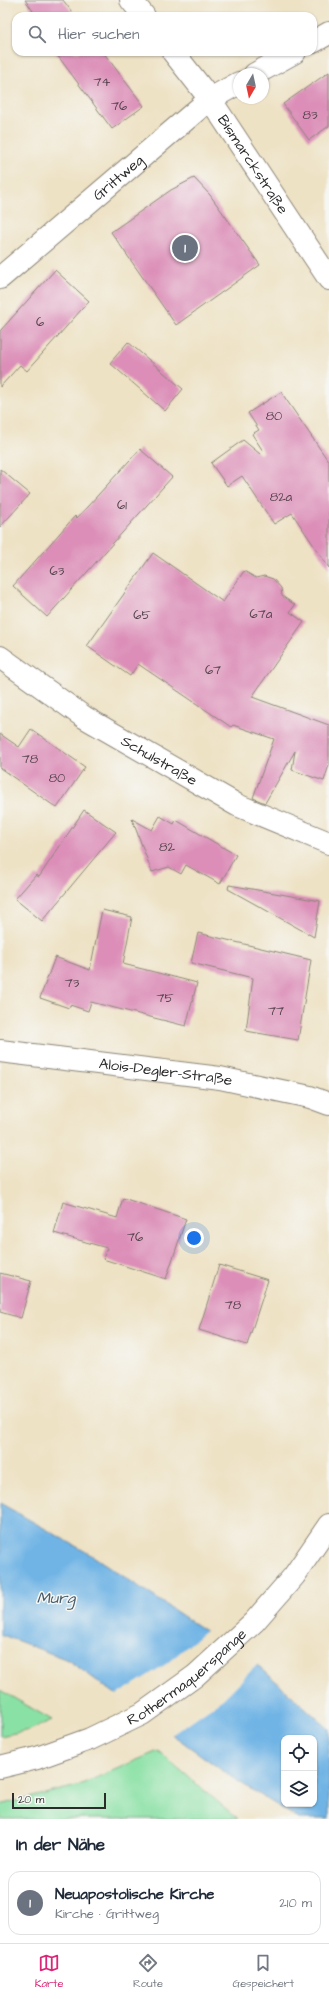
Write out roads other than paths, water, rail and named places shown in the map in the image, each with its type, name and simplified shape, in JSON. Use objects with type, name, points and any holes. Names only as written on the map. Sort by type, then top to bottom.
[{"type":"street","points":[[131,0],[141,12]]},
{"type":"street","points":[[317,40],[329,33]]},
{"type":"street","name":"Bismarckstraße","points":[[176,56],[210,99],[329,279]]},
{"type":"street","points":[[266,68],[288,56]]},
{"type":"street","name":"Grittweg","points":[[0,278],[210,99],[233,86]]},
{"type":"street","name":"Schulstraße","points":[[0,657],[84,717],[237,805],[329,843]]},
{"type":"street","name":"Alois-Degler-Straße","points":[[0,1051],[220,1078],[310,1097],[329,1104]]},
{"type":"street","name":"Rothermaquerspange","points":[[0,1766],[37,1758],[90,1739],[142,1714],[201,1671],[254,1622],[294,1576],[329,1525]]},
{"type":"water","name":"Murg","points":[[0,1503],[93,1556],[261,1668],[329,1729],[329,1819],[299,1819],[233,1778],[68,1660],[0,1634]]},
{"type":"place","name":"Neuapostolische Kirche","points":[[185,248]]}]
